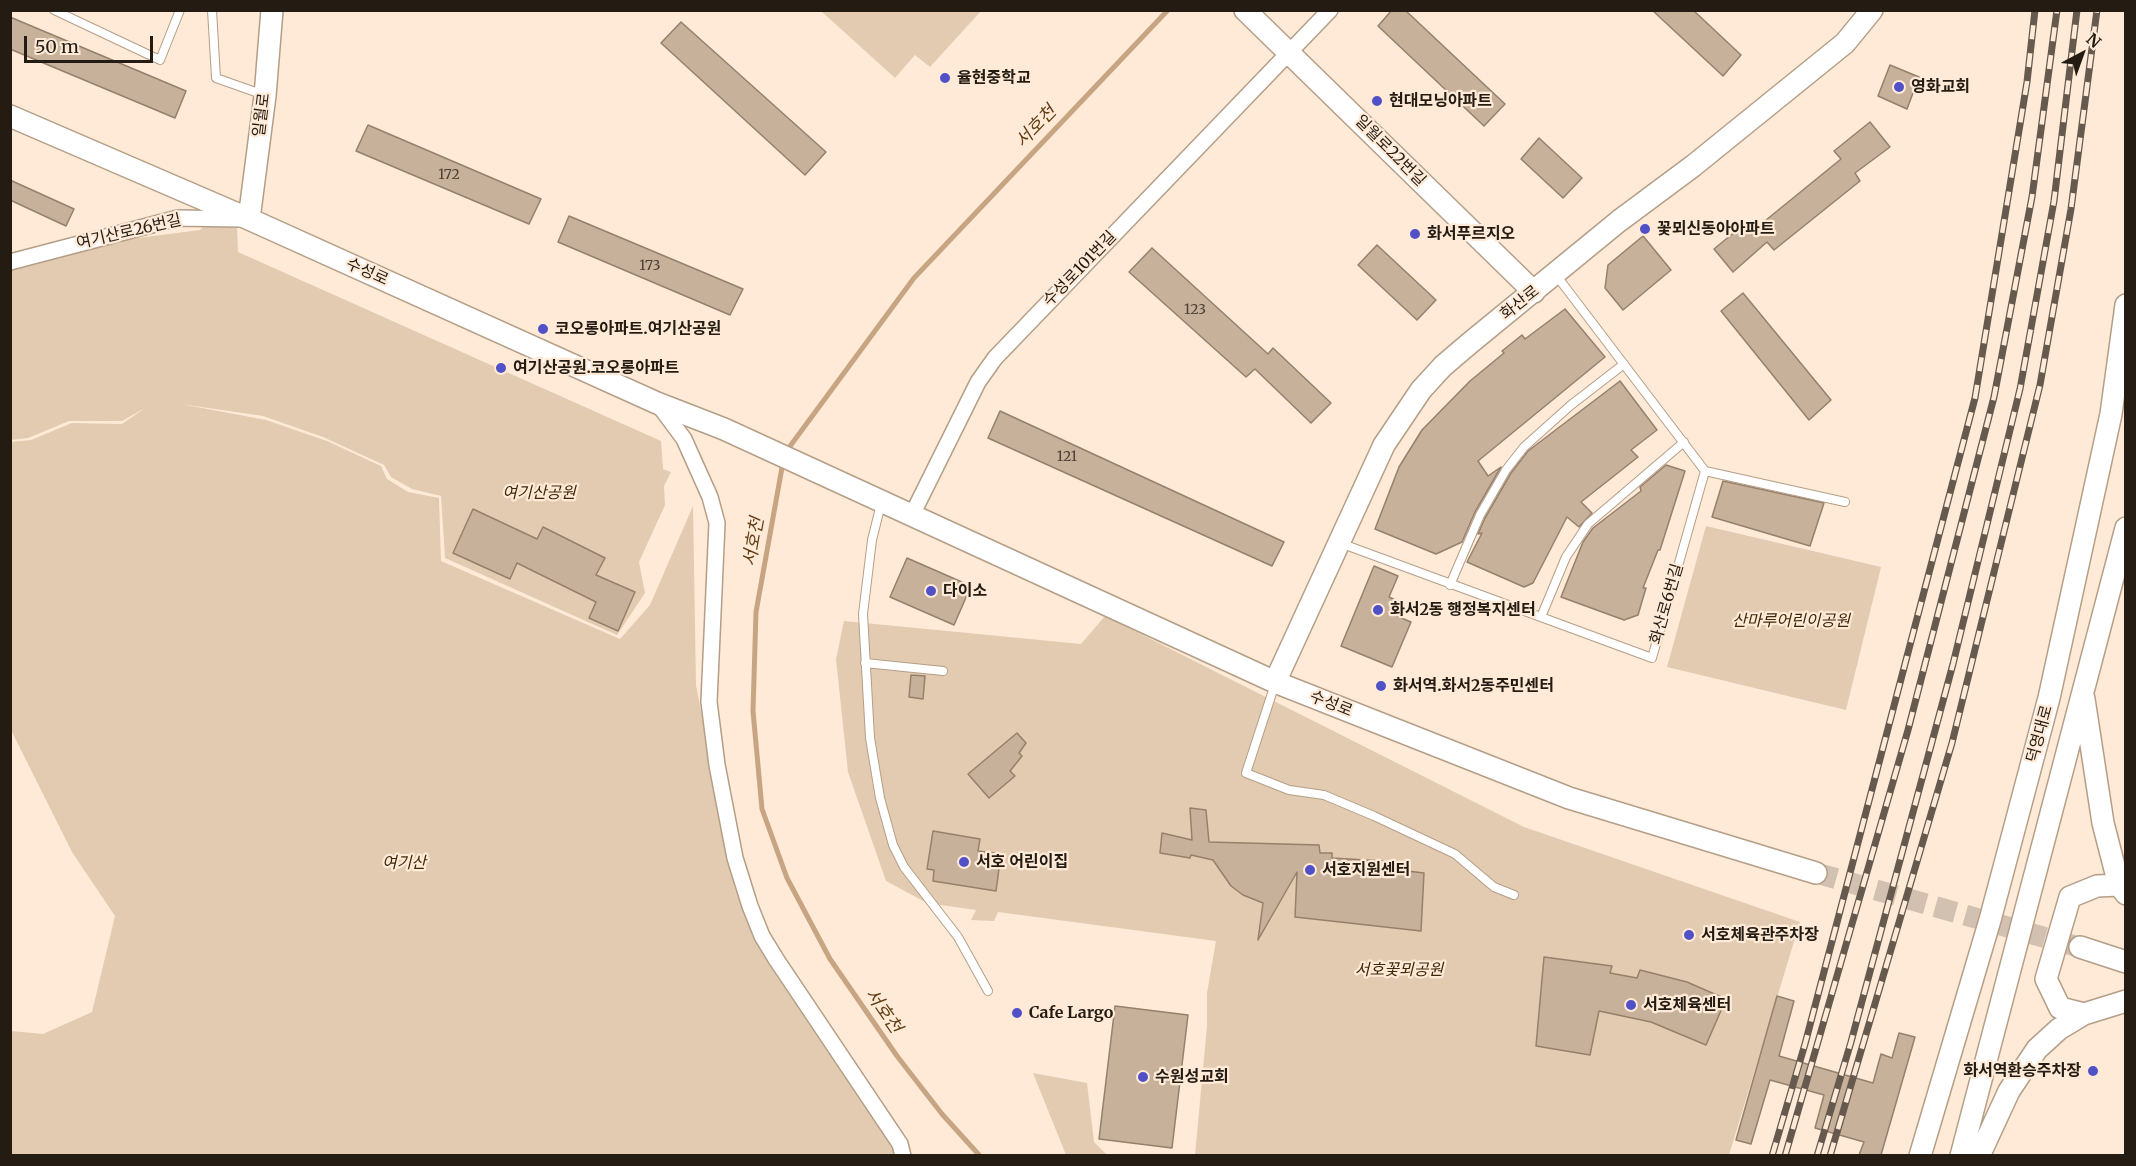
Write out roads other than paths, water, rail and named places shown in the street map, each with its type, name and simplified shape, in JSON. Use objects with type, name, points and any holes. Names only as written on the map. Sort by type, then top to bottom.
[{"type":"main road","name":"일월로","points":[[249,219],[265,96],[272,10]]},
{"type":"main road","name":"일월로22번길","points":[[1245,10],[1534,292]]},
{"type":"main road","name":"화산로","points":[[1275,682],[1384,445],[1403,413],[1443,366],[1619,221],[1693,166],[1845,44],[1872,10]]},
{"type":"main road","name":"수성로","points":[[10,116],[249,219],[657,403],[724,429],[911,517],[1275,682],[1569,798],[1816,873]]},
{"type":"main road","name":"덕영대로","points":[[1920,1155],[1990,920],[2049,699],[2111,414],[2126,304]]},
{"type":"main road","name":"덕영대로","points":[[1961,1155],[2126,528]]},
{"type":"main road","points":[[2083,691],[2103,823],[2122,889],[2097,886],[2070,897],[2046,979],[2060,1008],[2084,1014]]},
{"type":"main road","points":[[2080,947],[2126,962]]},
{"type":"main road","points":[[1979,1155],[2009,1090],[2037,1049],[2059,1029],[2084,1014],[2126,1001]]},
{"type":"street","name":"수성로101번길","points":[[911,517],[978,382],[995,358],[1291,54],[1330,10]]},
{"type":"street","name":"여기산로26번길","points":[[10,262],[178,218],[249,219]]},
{"type":"street","points":[[657,403],[684,439],[710,497],[717,523],[708,702],[717,765],[735,858],[750,906],[762,936],[900,1144],[903,1155]]},
{"type":"lane","points":[[54,10],[160,60],[180,10]]},
{"type":"lane","points":[[212,10],[216,78],[265,96]]},
{"type":"lane","points":[[1556,275],[1705,471],[1845,502]]},
{"type":"lane","points":[[1450,585],[1480,515],[1506,470],[1524,447],[1562,412],[1624,364]]},
{"type":"lane","points":[[1541,617],[1566,557],[1588,524],[1684,442]]},
{"type":"lane","name":"화산로6번길","points":[[1340,543],[1652,658],[1705,471]]},
{"type":"lane","points":[[872,498],[872,540],[863,614],[865,663],[872,755],[893,845],[904,867],[958,937],[988,991]]},
{"type":"lane","points":[[865,663],[943,671]]},
{"type":"lane","points":[[1275,682],[1246,773],[1289,790],[1324,795],[1374,816],[1455,854],[1494,887],[1514,895]]},
{"type":"waterway","name":"서호천","points":[[785,453],[914,278],[1168,10]]},
{"type":"waterway","name":"서호천","points":[[783,462],[756,612],[753,711],[762,809],[787,878],[830,959],[897,1056],[942,1114],[980,1156]]},
{"type":"tunnel","points":[[1816,873],[2075,946]]},
{"type":"railway","points":[[1772,1156],[1805,1044],[1975,398],[2027,82],[2035,10]]},
{"type":"railway","points":[[1785,1156],[1908,730],[1994,397],[2032,197],[2057,10]]},
{"type":"railway","points":[[1817,1156],[1851,1042],[1953,664],[2020,389],[2054,201],[2077,10]]},
{"type":"railway","points":[[1830,1156],[1952,743],[2040,385],[2071,209],[2097,10]]},
{"type":"place","name":"율현중학교","points":[[945,78]]},
{"type":"place","name":"영화교회","points":[[1899,87]]},
{"type":"place","name":"현대모닝아파트","points":[[1377,101]]},
{"type":"place","name":"꽃뫼신동아아파트","points":[[1645,229]]},
{"type":"place","name":"화서푸르지오","points":[[1415,234]]},
{"type":"place","name":"코오롱아파트.여기산공원","points":[[543,329]]},
{"type":"place","name":"여기산공원.코오롱아파트","points":[[501,368]]},
{"type":"place","name":"다이소","points":[[931,591]]},
{"type":"place","name":"화서2동 행정복지센터","points":[[1378,610]]},
{"type":"place","name":"화서역.화서2동주민센터","points":[[1381,686]]},
{"type":"place","name":"서호 어린이집","points":[[964,862]]},
{"type":"place","name":"서호지원센터","points":[[1310,870]]},
{"type":"place","name":"서호체육관주차장","points":[[1689,935]]},
{"type":"place","name":"서호체육센터","points":[[1631,1005]]},
{"type":"place","name":"Cafe Largo","points":[[1017,1013]]},
{"type":"place","name":"화서역환승주차장","points":[[2093,1071]]},
{"type":"place","name":"수원성교회","points":[[1143,1077]]},
{"type":"park label","name":"여기산공원","points":[[539,493]]},
{"type":"park label","name":"산마루어린이공원","points":[[1791,621]]},
{"type":"park label","name":"여기산","points":[[404,863]]},
{"type":"park label","name":"서호꽃뫼공원","points":[[1399,970]]}]
